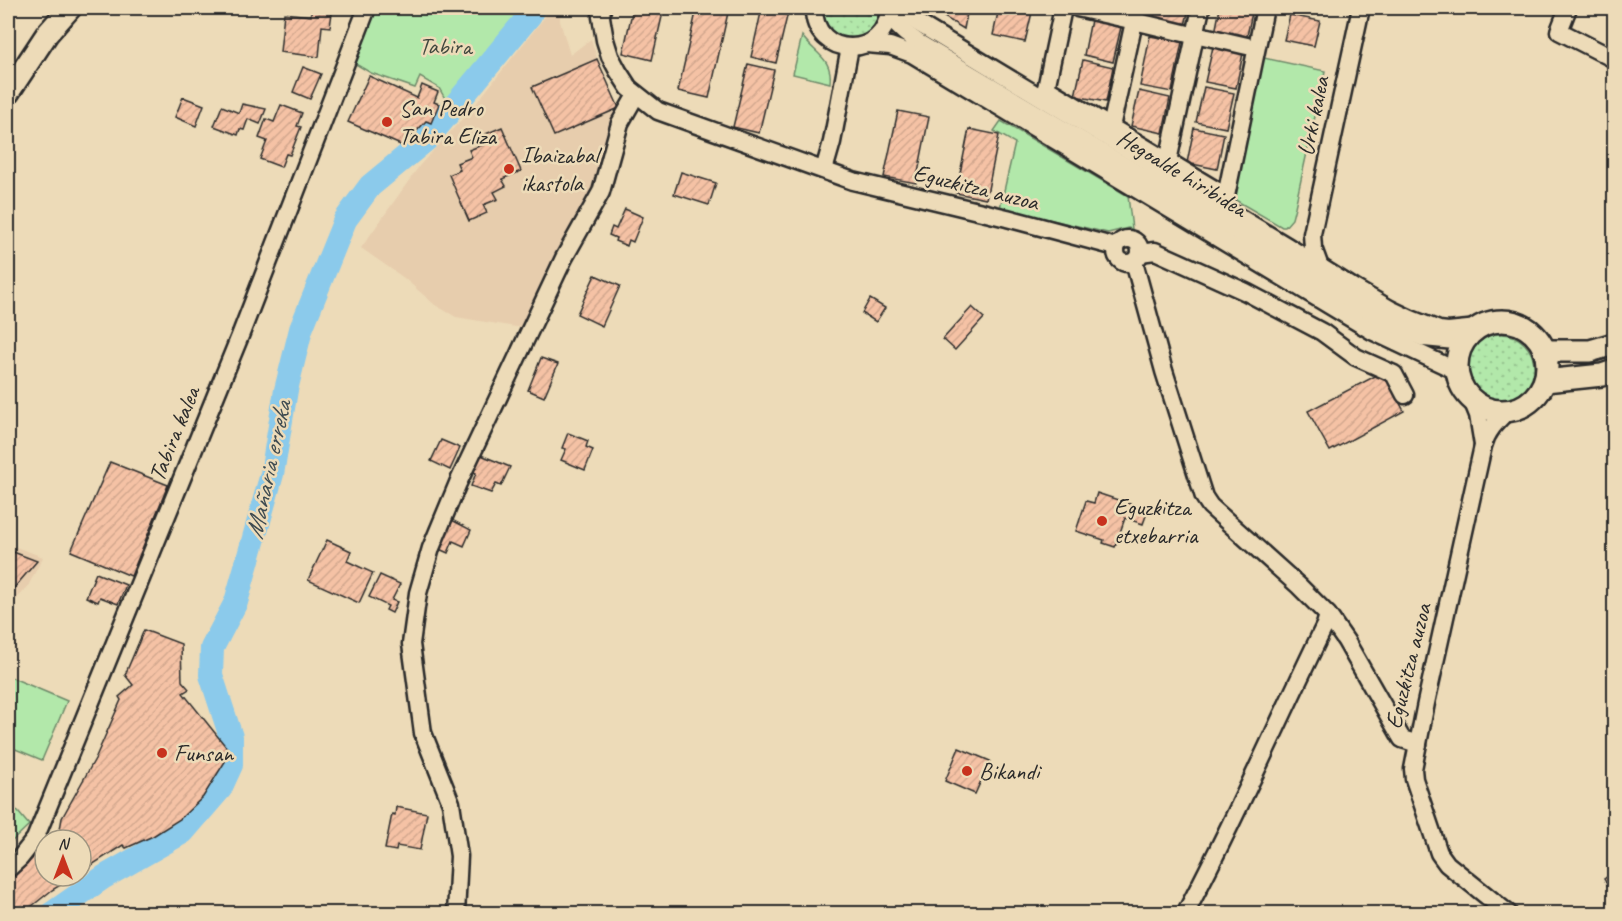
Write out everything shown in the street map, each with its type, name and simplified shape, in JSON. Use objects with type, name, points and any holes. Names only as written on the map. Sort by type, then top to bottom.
[{"type":"main road","points":[[47,34],[54,8]]},
{"type":"main road","points":[[8,93],[47,34],[70,8]]},
{"type":"main road","points":[[1497,321],[1517,324],[1534,334],[1544,351],[1547,361],[1545,381],[1540,390],[1526,404],[1517,409],[1495,411],[1483,407],[1472,400],[1460,382],[1457,360],[1460,350],[1471,334],[1497,321]]},
{"type":"main road","points":[[1544,351],[1590,351],[1614,344]]},
{"type":"main road","points":[[1545,381],[1602,375],[1614,370]]},
{"type":"street","name":"Tabira kalea","points":[[8,869],[36,840],[240,336],[367,8]]},
{"type":"street","name":"Eguzkitza auzoa","points":[[602,8],[601,17],[610,56],[629,88],[658,111],[853,181],[1116,247],[1125,239],[1133,240],[1139,245],[1137,257],[1164,371],[1204,497],[1210,506],[1328,615],[1346,641],[1402,739],[1418,744],[1483,446]]},
{"type":"street","points":[[1045,94],[1063,8]]},
{"type":"street","points":[[1077,8],[1132,16],[1192,34],[1247,46]]},
{"type":"street","name":"Hegoalde hiribidea","points":[[1168,161],[1192,34],[1201,8]]},
{"type":"street","name":"Hegoalde hiribidea","points":[[1045,94],[1111,127],[1226,196],[1265,8]]},
{"type":"street","name":"Urki kalea","points":[[1312,234],[1361,8]]},
{"type":"street","points":[[1568,8],[1559,31],[1614,59]]},
{"type":"street","points":[[813,9],[818,26],[828,39],[850,47],[859,47],[877,38],[893,11],[911,19],[1045,94],[1354,288],[1411,319],[1439,330],[1471,334]]},
{"type":"street","name":"Hegoalde hiribidea","points":[[893,11],[905,33],[919,43],[1392,325],[1424,338],[1442,341],[1471,334]]},
{"type":"street","name":"Hegoalde hiribidea","points":[[1111,127],[1132,16]]},
{"type":"street","points":[[867,44],[890,46],[912,54],[1372,331],[1457,371]]},
{"type":"street","points":[[825,170],[850,47]]},
{"type":"street","points":[[456,914],[459,856],[452,803],[423,733],[411,644],[418,593],[431,548],[458,483],[564,258],[601,192],[620,123],[636,95]]},
{"type":"street","points":[[1287,246],[1300,244],[1312,234]]},
{"type":"street","points":[[1312,234],[1313,248],[1320,267]]},
{"type":"street","name":"Eguzkitza auzoa","points":[[1137,257],[1155,251],[1246,292],[1322,332],[1356,357],[1394,374],[1405,395]]},
{"type":"street","points":[[1472,400],[1478,415],[1483,446]]},
{"type":"street","points":[[1483,446],[1486,436],[1507,411]]},
{"type":"street","points":[[1185,914],[1239,808],[1328,615]]},
{"type":"street","points":[[1418,744],[1413,769],[1414,779],[1439,853],[1447,864],[1509,914]]},
{"type":"shaded area","name":"Ibaizabal ikastola","points":[[552,8],[560,8],[560,21],[570,55],[591,39],[619,108],[612,119],[600,173],[522,328],[456,317],[435,305],[404,278],[361,248],[420,165],[474,106]]},
{"type":"shaded area","points":[[8,544],[43,557],[27,588],[8,608]]},
{"type":"green space","name":"Tabira","points":[[374,8],[532,8],[531,12],[517,23],[499,48],[447,102],[439,88],[420,77],[415,88],[371,73],[352,62]]},
{"type":"green space","points":[[823,8],[882,8],[877,27],[868,34],[864,37],[843,38],[828,28]]},
{"type":"green space","points":[[802,36],[826,62],[829,68],[830,83],[793,74]]},
{"type":"green space","points":[[1259,57],[1325,71],[1292,219],[1285,227],[1232,198]]},
{"type":"green space","points":[[1001,121],[1128,196],[1132,229],[1108,233],[1000,208],[1015,143],[994,131]]},
{"type":"green space","points":[[1494,334],[1508,334],[1520,339],[1529,348],[1534,367],[1532,380],[1525,391],[1508,400],[1494,400],[1482,395],[1473,386],[1468,374],[1468,360],[1473,348],[1482,339]]},
{"type":"green space","points":[[8,676],[67,701],[42,760],[8,746]]},
{"type":"green space","points":[[8,800],[29,825],[8,845]]},
{"type":"building","points":[[633,8],[664,8],[652,60],[623,53]]},
{"type":"building","points":[[697,8],[729,8],[709,98],[678,91]]},
{"type":"building","points":[[762,8],[789,8],[776,63],[751,57]]},
{"type":"building","points":[[946,8],[968,8],[964,29],[944,17]]},
{"type":"building","points":[[999,8],[1033,8],[1025,42],[993,35]]},
{"type":"building","points":[[1156,8],[1189,8],[1184,30],[1152,23]]},
{"type":"building","points":[[1220,8],[1253,8],[1245,45],[1214,38]]},
{"type":"building","points":[[311,11],[332,13],[330,27],[322,26],[319,57],[280,52],[284,13],[311,16]]},
{"type":"building","points":[[1290,15],[1320,21],[1314,46],[1284,40]]},
{"type":"building","points":[[1091,20],[1121,27],[1113,62],[1084,55]]},
{"type":"building","points":[[1150,36],[1182,42],[1172,92],[1140,86]]},
{"type":"building","points":[[1213,47],[1243,53],[1236,88],[1205,82]]},
{"type":"building","points":[[597,59],[619,108],[554,136],[532,87]]},
{"type":"building","points":[[1083,60],[1113,67],[1106,102],[1075,96]]},
{"type":"building","points":[[748,64],[774,70],[759,133],[733,127]]},
{"type":"building","points":[[303,67],[321,74],[310,99],[293,92]]},
{"type":"building","points":[[369,76],[417,98],[422,85],[438,92],[434,102],[439,104],[431,123],[426,121],[403,146],[348,122]]},
{"type":"building","points":[[1204,87],[1234,93],[1226,128],[1196,122]]},
{"type":"building","points":[[1139,91],[1170,98],[1163,133],[1131,126]]},
{"type":"building","points":[[183,97],[204,105],[196,126],[175,117]]},
{"type":"building","points":[[242,104],[266,109],[260,124],[248,119],[244,130],[240,129],[238,135],[214,126],[222,106],[239,113]]},
{"type":"building","points":[[281,105],[302,113],[297,126],[301,127],[290,155],[286,154],[281,167],[260,159],[267,141],[259,138],[266,119],[274,122]]},
{"type":"building","points":[[898,111],[929,117],[916,183],[884,177]]},
{"type":"building","points":[[502,127],[521,171],[502,179],[506,186],[494,192],[498,199],[483,205],[487,213],[469,221],[449,175],[460,170],[457,163],[472,157],[469,150],[482,145],[479,137]]},
{"type":"building","points":[[1194,128],[1224,134],[1217,169],[1187,163]]},
{"type":"building","points":[[969,129],[999,135],[986,199],[956,193]]},
{"type":"building","points":[[681,172],[716,183],[709,205],[674,194]]},
{"type":"building","points":[[625,209],[643,217],[633,242],[629,240],[627,246],[615,241],[616,238],[609,235],[612,227],[616,229]]},
{"type":"building","points":[[595,275],[620,286],[602,326],[577,314]]},
{"type":"building","points":[[870,299],[885,308],[876,322],[862,313]]},
{"type":"building","points":[[972,307],[984,318],[955,350],[943,339]]},
{"type":"building","points":[[541,358],[558,364],[544,397],[528,390]]},
{"type":"building","points":[[1383,372],[1404,411],[1330,451],[1308,411]]},
{"type":"building","points":[[568,433],[588,441],[586,447],[593,450],[585,470],[561,460],[566,449],[562,448]]},
{"type":"building","points":[[441,440],[460,448],[450,470],[431,461]]},
{"type":"building","points":[[476,453],[510,467],[501,486],[496,484],[491,493],[471,486],[476,473],[469,470]]},
{"type":"building","points":[[110,462],[168,485],[131,576],[71,551]]},
{"type":"building","name":"Eguzkitza etxebarria","points":[[1097,493],[1148,510],[1143,524],[1125,518],[1115,547],[1103,543],[1104,540],[1076,531],[1086,501],[1094,503]]},
{"type":"building","points":[[448,518],[471,530],[464,546],[453,541],[448,553],[437,548]]},
{"type":"building","points":[[327,540],[351,551],[347,561],[373,573],[359,603],[308,580]]},
{"type":"building","points":[[8,550],[37,561],[8,595]]},
{"type":"building","points":[[96,573],[126,585],[118,604],[100,597],[98,602],[86,597]]},
{"type":"building","points":[[380,575],[400,584],[392,600],[397,602],[392,613],[386,610],[388,606],[369,597]]},
{"type":"building","name":"Funsan","points":[[144,630],[181,644],[182,681],[189,689],[183,693],[227,748],[226,760],[203,797],[180,819],[153,836],[126,848],[123,845],[93,864],[93,828],[60,828],[62,818],[95,759],[121,700],[119,697],[133,685],[125,675]]},
{"type":"building","name":"Bikandi","points":[[959,748],[990,761],[975,794],[945,781]]},
{"type":"building","points":[[396,807],[427,813],[420,850],[397,846],[396,851],[385,849],[392,814],[395,815]]},
{"type":"building","points":[[33,858],[33,888],[55,888],[22,914],[8,914],[8,881]]},
{"type":"building","points":[[1614,872],[1614,886],[1610,889],[1604,879]]},
{"type":"waterway","name":"Mañaria erreka","points":[[51,914],[104,877],[183,832],[220,789],[231,765],[231,737],[211,675],[212,648],[236,602],[272,474],[286,390],[301,329],[345,220],[370,186],[427,139],[530,15],[533,8]]},
{"type":"place","name":"San Pedro Tabira Eliza","points":[[387,122]]},
{"type":"place","name":"Ibaizabal ikastola","points":[[509,169]]},
{"type":"place","name":"Eguzkitza etxebarria","points":[[1102,521]]},
{"type":"place","name":"Funsan","points":[[162,753]]},
{"type":"place","name":"Bikandi","points":[[967,771]]}]
